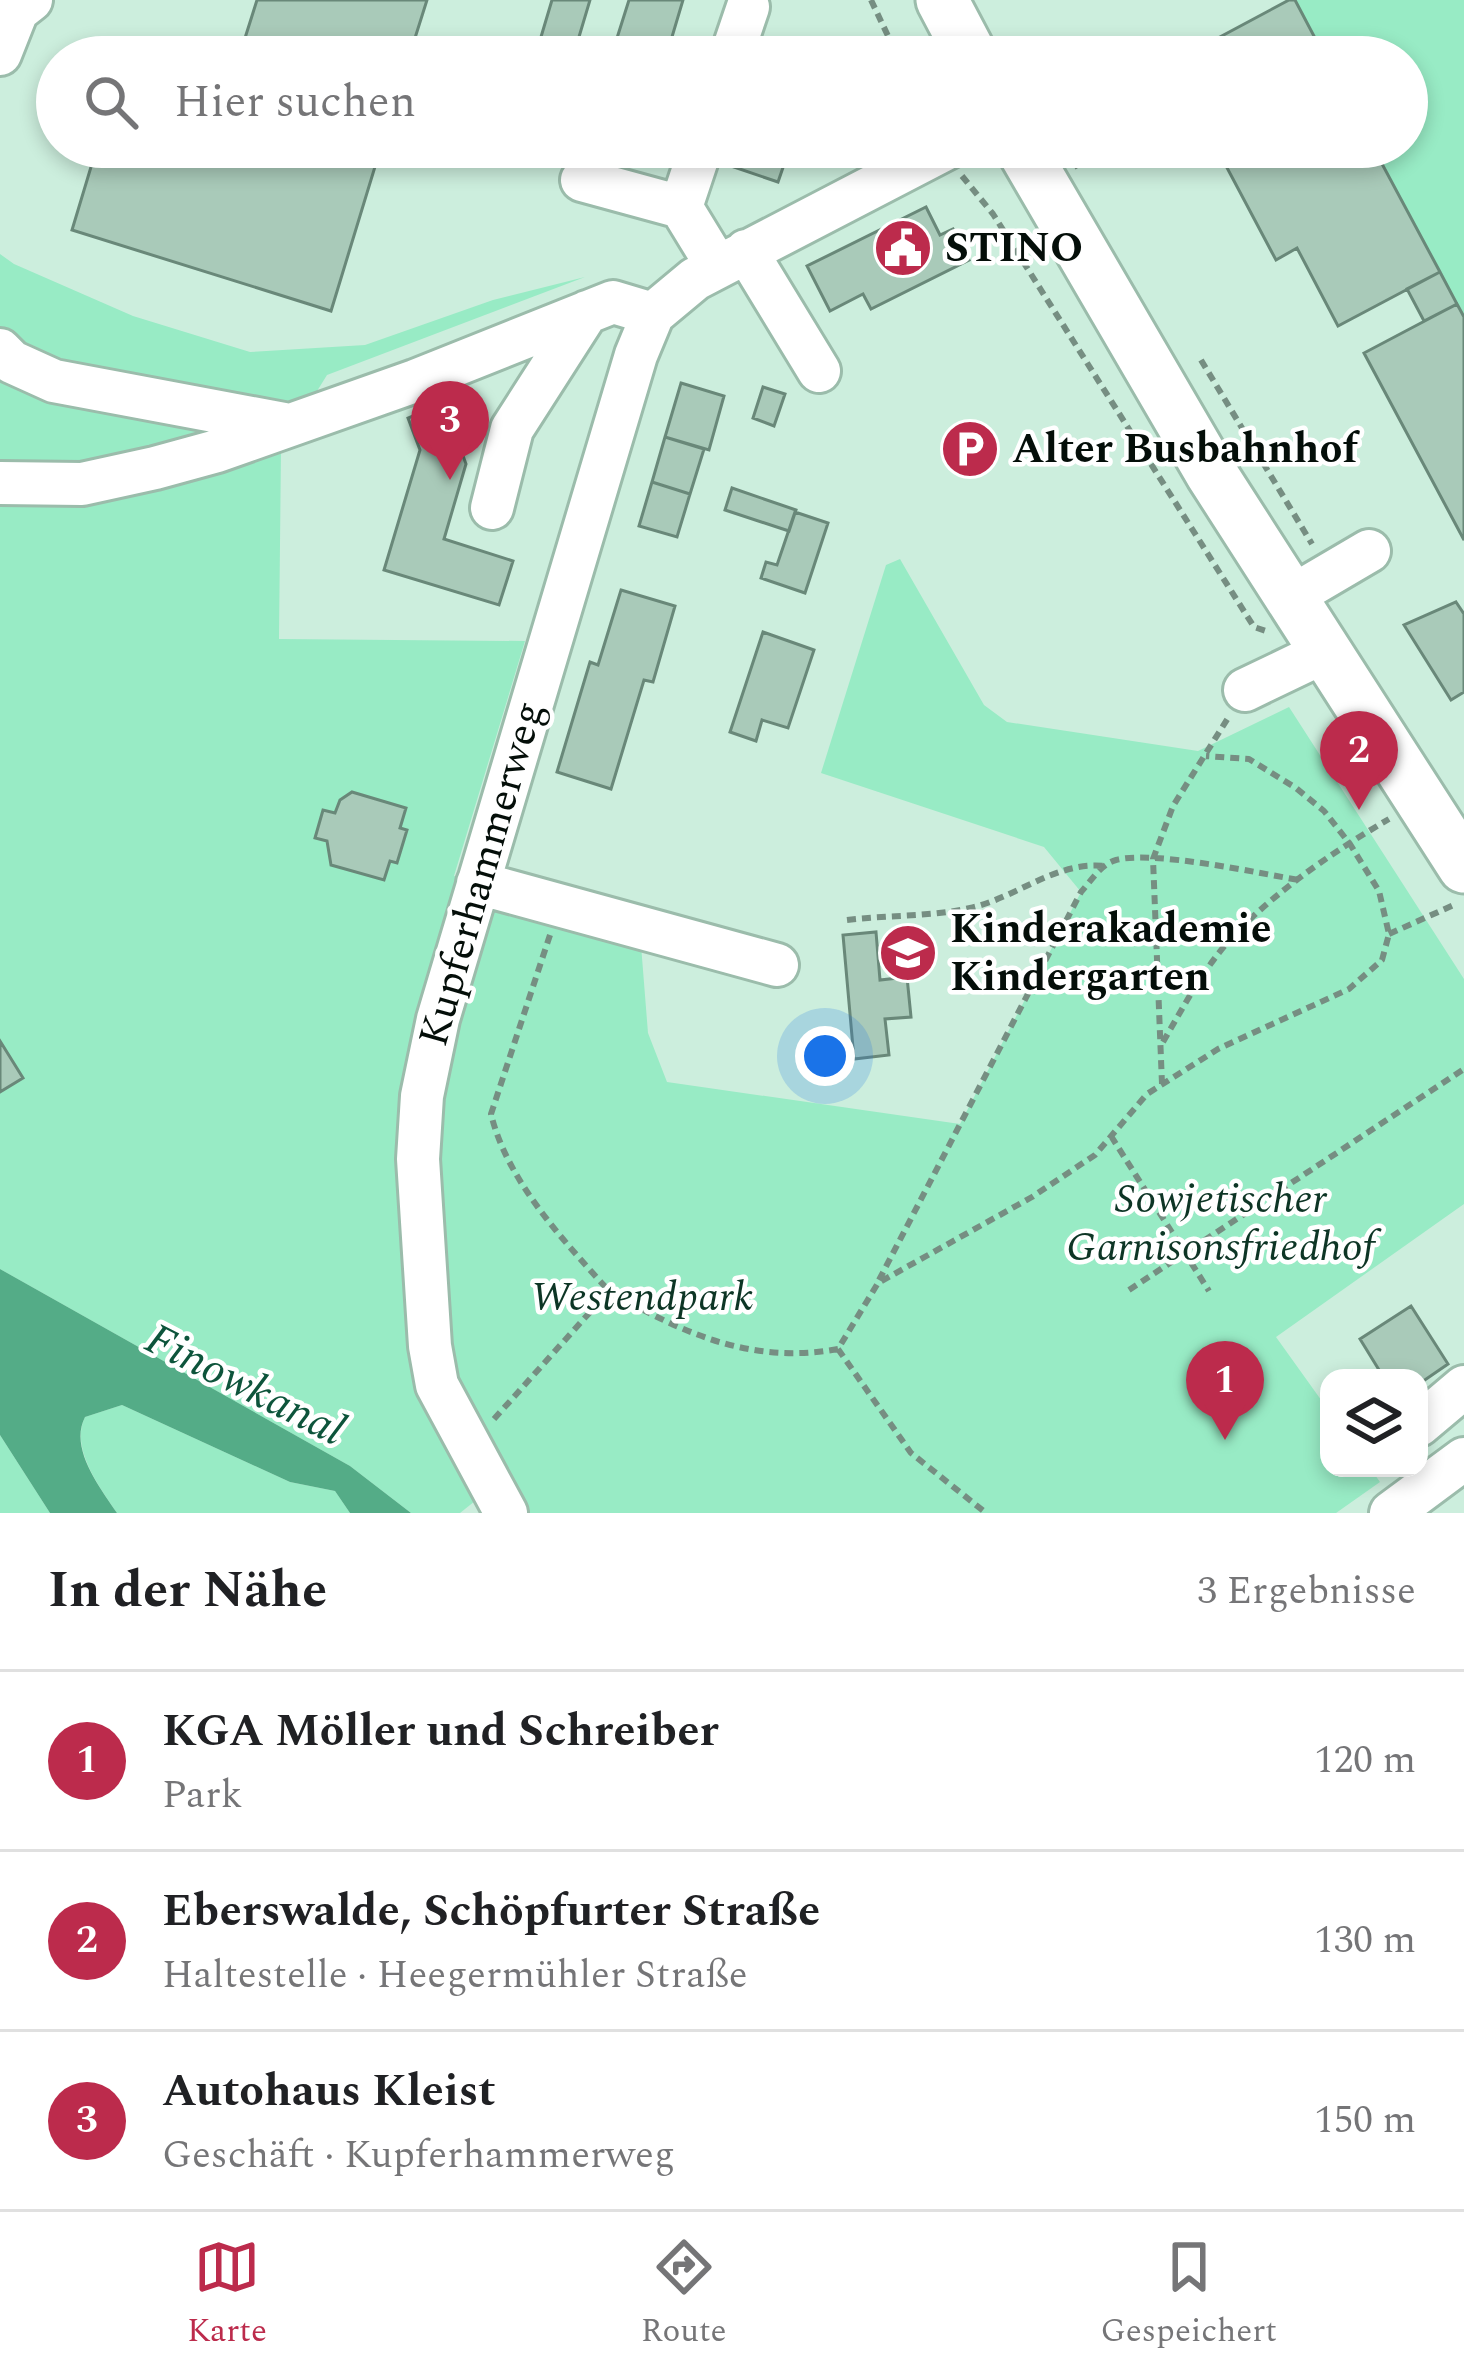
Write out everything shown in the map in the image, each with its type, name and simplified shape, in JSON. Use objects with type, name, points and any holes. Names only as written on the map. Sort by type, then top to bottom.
[{"type":"main road","points":[[942,0],[961,36]]},
{"type":"main road","points":[[1033,168],[1289,598],[1449,834]]},
{"type":"street","points":[[0,54],[17,11],[31,0]]},
{"type":"street","points":[[738,36],[748,7]]},
{"type":"street","points":[[681,207],[694,168]]},
{"type":"street","points":[[0,484],[82,484],[196,457],[415,381],[613,302],[653,314],[732,258],[909,168]]},
{"type":"street","points":[[583,180],[681,207],[732,258],[819,371]]},
{"type":"street","points":[[492,508],[512,429],[587,312]]},
{"type":"street","name":"Kupferhammerweg","points":[[498,1510],[436,1385],[418,1209],[422,1096],[438,1018],[636,355],[653,314]]},
{"type":"street","points":[[0,350],[12,362],[54,381],[290,425]]},
{"type":"street","points":[[1289,598],[1369,551]]},
{"type":"street","points":[[1245,689],[1324,652]]},
{"type":"street","points":[[478,883],[777,965]]},
{"type":"street","points":[[1428,1417],[1464,1387]]},
{"type":"street","points":[[1391,1513],[1464,1459]]},
{"type":"path","points":[[871,0],[888,36]]},
{"type":"path","points":[[959,168],[972,192],[993,214],[1112,408]]},
{"type":"path","points":[[1162,1084],[1153,859],[1173,806],[1245,689]]},
{"type":"path","points":[[878,1283],[1032,1197],[1095,1155],[1147,1094],[1162,1084],[1218,1049],[1348,989],[1382,960],[1389,934],[1378,891],[1324,812],[1249,759],[1206,756]]},
{"type":"path","points":[[1161,1045],[1199,980],[1238,932],[1299,880],[1350,844],[1449,834]]},
{"type":"path","points":[[559,906],[491,1114],[498,1143],[535,1200],[610,1291],[675,1328],[748,1350],[803,1355],[838,1349],[878,1283],[1081,892],[1104,866],[1115,860],[1153,859],[1299,880]]},
{"type":"path","points":[[847,920],[967,909],[1084,864],[1104,866]]},
{"type":"path","points":[[1389,934],[1442,914],[1464,899]]},
{"type":"path","points":[[1129,1291],[1464,1069]]},
{"type":"path","points":[[1111,1136],[1209,1291]]},
{"type":"path","points":[[517,1393],[610,1291]]},
{"type":"path","points":[[838,1349],[911,1454],[986,1513]]},
{"type":"green space","points":[[1295,0],[1464,0],[1464,317],[1384,168],[1428,168],[1428,36],[1314,36]]},
{"type":"green space","points":[[0,254],[133,316],[250,352],[365,345],[493,300],[585,277],[327,375],[281,449],[279,639],[525,641],[454,876],[501,888],[641,945],[648,1033],[667,1082],[960,1124],[1081,892],[1044,847],[821,773],[886,565],[900,559],[984,705],[1007,722],[1198,751],[1289,707],[1464,979],[1464,1204],[1276,1337],[1320,1398],[1320,1477],[1376,1477],[1380,1482],[1336,1513],[506,1513],[490,1489],[460,1513],[411,1513],[350,1466],[0,1269]]},
{"type":"green space","points":[[122,1405],[290,1482],[335,1491],[350,1513],[117,1513],[89,1466],[81,1429],[85,1417]]},
{"type":"green space","points":[[0,1435],[50,1513],[0,1513]]},
{"type":"shaded area","points":[[0,1269],[350,1466],[411,1513],[350,1513],[335,1491],[290,1482],[122,1405],[85,1417],[81,1429],[88,1466],[117,1513],[50,1513],[0,1435]]},
{"type":"building","points":[[257,0],[427,0],[416,36],[246,36]]},
{"type":"building","points":[[552,0],[590,0],[579,36],[541,36]]},
{"type":"building","points":[[629,0],[683,0],[672,36],[618,36]]},
{"type":"building","points":[[1295,0],[1314,36],[1222,36]]},
{"type":"building","points":[[91,168],[375,168],[331,311],[72,230]]},
{"type":"building","points":[[737,168],[783,168],[778,182]]},
{"type":"building","points":[[1227,168],[1384,168],[1440,272],[1338,326],[1297,248],[1276,260]]},
{"type":"building","name":"STINO","points":[[926,207],[940,235],[953,229],[969,260],[871,309],[863,294],[830,311],[807,266]]},
{"type":"building","points":[[1440,272],[1457,304],[1424,321],[1407,289]]},
{"type":"building","points":[[1457,304],[1464,317],[1464,540],[1364,353]]},
{"type":"building","points":[[681,383],[724,396],[709,450],[665,437]]},
{"type":"building","points":[[763,387],[785,394],[774,426],[753,418]]},
{"type":"building","points":[[444,403],[466,464],[444,539],[513,561],[499,605],[384,570],[420,450],[408,418]]},
{"type":"building","points":[[665,437],[704,449],[690,494],[652,482]]},
{"type":"building","points":[[652,482],[690,494],[677,537],[639,526]]},
{"type":"building","points":[[732,488],[796,510],[789,531],[725,510]]},
{"type":"building","points":[[795,512],[828,523],[805,593],[761,578],[766,562],[777,565]]},
{"type":"building","points":[[621,590],[675,606],[653,682],[644,680],[611,789],[557,772],[590,662],[598,665]]},
{"type":"building","points":[[1456,602],[1464,614],[1464,692],[1451,700],[1404,625]]},
{"type":"building","points":[[763,632],[814,650],[788,728],[762,720],[756,741],[730,732]]},
{"type":"building","points":[[352,792],[406,808],[400,828],[407,830],[397,863],[390,861],[384,880],[331,865],[327,841],[315,838],[323,810],[335,813],[340,800]]},
{"type":"building","points":[[876,932],[880,980],[907,977],[911,1017],[885,1019],[889,1055],[854,1059],[843,935]]},
{"type":"building","points":[[0,1041],[23,1078],[0,1092]]},
{"type":"building","points":[[1411,1306],[1448,1364],[1428,1378],[1428,1369],[1378,1369],[1360,1339]]},
{"type":"place","name":"STINO","points":[[903,248]]},
{"type":"place","name":"Alter Busbahnhof","points":[[970,449]]},
{"type":"place","name":"Autohaus Kleist","points":[[450,480]]},
{"type":"place","name":"Eberswalde, Schöpfurter Straße","points":[[1359,810]]},
{"type":"place","name":"Kinderakademie Kindergarten","points":[[908,953]]},
{"type":"place","name":"KGA Möller und Schreiber","points":[[1225,1440]]},
{"type":"park label","name":"Sowjetischer Garnisonsfriedhof","points":[[1221,1223]]},
{"type":"park label","name":"Westendpark","points":[[642,1297]]},
{"type":"water label","name":"Finowkanal","points":[[245,1385]]}]
